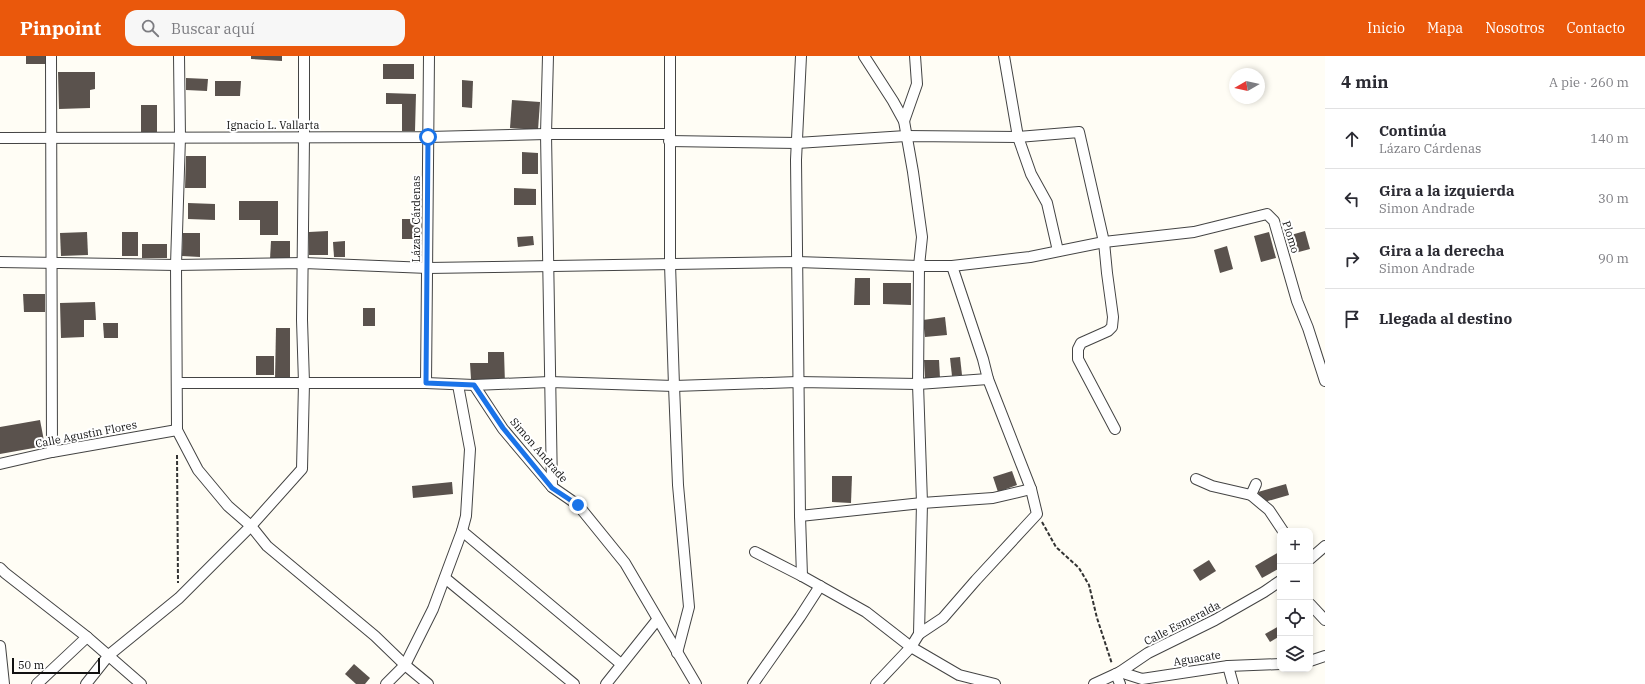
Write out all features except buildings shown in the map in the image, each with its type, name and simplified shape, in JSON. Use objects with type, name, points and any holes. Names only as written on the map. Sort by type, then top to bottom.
[{"type":"street","points":[[51,56],[52,452]]},
{"type":"street","points":[[180,56],[180,137],[176,266],[177,430],[198,470],[228,506],[251,526],[267,546],[375,636],[405,665],[428,684]]},
{"type":"street","points":[[86,684],[109,655],[179,598],[251,526],[302,469],[304,383],[302,320],[304,263],[304,56]]},
{"type":"street","name":"Lázaro Cárdenas","points":[[426,383],[429,56]]},
{"type":"street","points":[[548,56],[546,134],[552,488]]},
{"type":"street","points":[[670,56],[670,264],[674,386],[678,485],[689,607],[678,654]]},
{"type":"street","points":[[801,56],[796,160],[798,382],[802,576]]},
{"type":"street","points":[[864,56],[904,121],[922,237],[919,266],[918,384],[922,503],[918,634],[911,647],[876,684]]},
{"type":"street","points":[[904,121],[917,84],[915,56]]},
{"type":"street","points":[[1004,56],[1018,137],[1031,174],[1047,204],[1058,251]]},
{"type":"street","name":"Ignacio L. Vallarta","points":[[0,138],[428,137],[546,134],[797,143],[906,136],[1018,137],[1079,132],[1104,242]]},
{"type":"street","name":"Plomo","points":[[1104,242],[1194,232],[1267,214],[1274,221],[1297,301],[1308,328],[1325,382]]},
{"type":"street","points":[[0,262],[176,266],[304,263],[428,268],[797,262],[952,266],[1030,257],[1104,242],[1113,322],[1112,327],[1108,331],[1081,343],[1078,349],[1078,359],[1115,429]]},
{"type":"street","points":[[918,634],[943,618],[976,580],[1038,514],[1031,489],[988,379],[983,359],[952,266]]},
{"type":"street","points":[[177,383],[426,383],[474,385],[550,382],[674,386],[798,382],[918,384],[988,379]]},
{"type":"street","points":[[386,684],[405,665],[433,609],[462,531],[466,516],[470,449],[458,385]]},
{"type":"street","name":"Simon Andrade","points":[[474,385],[503,428],[552,488],[578,505],[625,564],[696,684]]},
{"type":"street","name":"Calle Agustin Flores","points":[[0,464],[52,452],[177,430]]},
{"type":"street","points":[[1196,479],[1212,486],[1251,495],[1269,510],[1281,528]]},
{"type":"street","points":[[1251,495],[1256,484]]},
{"type":"street","points":[[800,516],[922,503],[993,498],[1031,489]]},
{"type":"street","points":[[462,531],[621,664]]},
{"type":"street","points":[[1313,556],[1325,546]]},
{"type":"street","points":[[755,552],[802,576],[866,612],[911,647],[959,675],[995,684]]},
{"type":"street","points":[[0,583],[2,570],[109,655],[141,684]]},
{"type":"street","points":[[445,578],[574,684]]},
{"type":"street","name":"Calle Esmeralda","points":[[1094,684],[1118,673],[1148,653],[1214,620],[1277,583]]},
{"type":"street","points":[[753,684],[820,586]]},
{"type":"street","points":[[1313,607],[1325,620]]},
{"type":"street","points":[[606,684],[657,620]]},
{"type":"street","points":[[37,684],[87,637]]},
{"type":"street","points":[[0,646],[4,684]]},
{"type":"street","points":[[1313,660],[1325,656]]},
{"type":"street","name":"Aguacate","points":[[1118,673],[1142,679],[1228,666],[1277,664]]},
{"type":"street","points":[[1228,666],[1232,684]]},
{"type":"street","points":[[1118,673],[1120,684]]},
{"type":"path","points":[[177,453],[179,598]]},
{"type":"path","points":[[1038,514],[1056,547],[1079,568],[1089,585],[1097,618],[1118,673]]},
{"type":"route","points":[[428,137],[426,383],[474,385],[503,428],[552,488],[578,505]]}]
